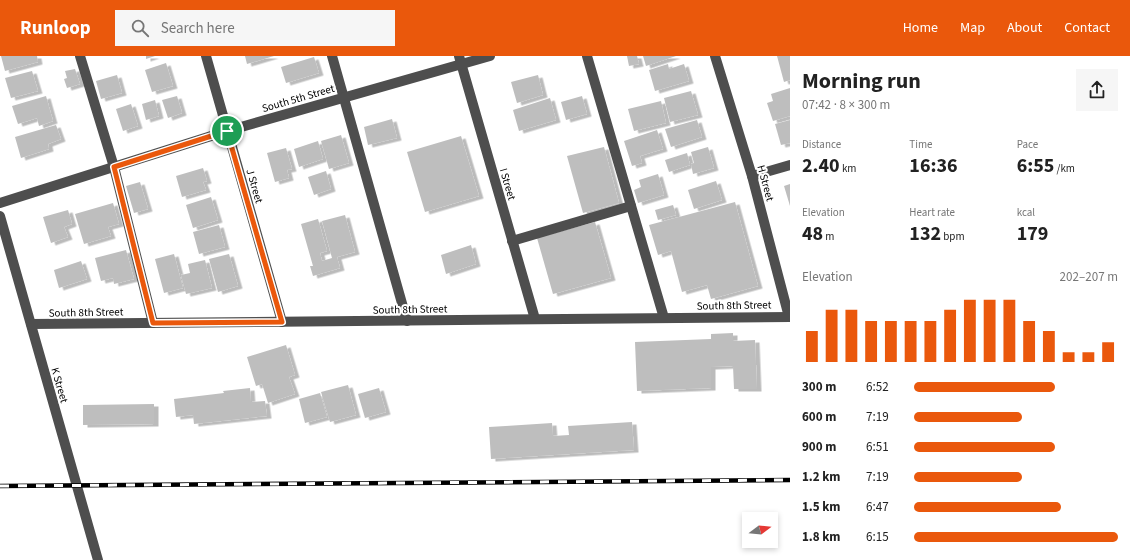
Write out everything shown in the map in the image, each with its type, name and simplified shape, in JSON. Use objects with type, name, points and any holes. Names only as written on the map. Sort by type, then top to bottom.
[{"type":"street","points":[[80,56],[114,167],[153,323]]},
{"type":"street","name":"J Street","points":[[206,56],[282,322]]},
{"type":"street","points":[[332,56],[407,321]]},
{"type":"street","name":"South 5th Street","points":[[0,203],[227,131],[344,98],[460,60],[490,56]]},
{"type":"street","points":[[587,56],[664,318]]},
{"type":"street","name":"H Street","points":[[716,56],[752,176],[789,317]]},
{"type":"street","name":"I Street","points":[[460,60],[534,319]]},
{"type":"street","points":[[752,176],[790,165]]},
{"type":"street","points":[[512,241],[631,206]]},
{"type":"street","name":"K Street","points":[[0,216],[98,560]]},
{"type":"street","name":"South 8th Street","points":[[31,324],[789,317]]},
{"type":"building","points":[[1,56],[37,56],[38,62],[5,71]]},
{"type":"building","points":[[146,56],[155,56],[146,59]]},
{"type":"building","points":[[245,56],[274,56],[247,64]]},
{"type":"building","points":[[627,56],[637,56],[639,64],[629,66]]},
{"type":"building","points":[[643,56],[676,56],[646,66]]},
{"type":"building","points":[[777,56],[790,56],[790,80],[784,82]]},
{"type":"building","points":[[314,57],[319,73],[286,83],[281,67]]},
{"type":"building","points":[[166,63],[173,86],[152,92],[145,70]]},
{"type":"building","points":[[668,64],[669,69],[684,64],[689,81],[655,91],[649,70]]},
{"type":"building","points":[[75,69],[80,84],[67,88],[64,79],[67,78],[65,71]]},
{"type":"building","points":[[32,71],[38,91],[11,98],[5,78]]},
{"type":"building","points":[[117,75],[122,93],[101,99],[96,81]]},
{"type":"building","points":[[538,75],[543,95],[517,103],[511,82]]},
{"type":"building","points":[[790,88],[790,116],[773,121],[767,103],[773,101],[771,94]]},
{"type":"building","points":[[691,91],[698,115],[670,122],[664,98]]},
{"type":"building","points":[[46,96],[53,121],[39,126],[37,118],[18,124],[12,106]]},
{"type":"building","points":[[177,96],[182,113],[168,118],[162,100]]},
{"type":"building","points":[[582,96],[587,114],[566,120],[561,102]]},
{"type":"building","points":[[550,98],[556,120],[519,131],[513,110]]},
{"type":"building","points":[[155,100],[159,116],[146,120],[142,104]]},
{"type":"building","points":[[661,101],[666,123],[634,131],[628,109]]},
{"type":"building","points":[[131,104],[138,126],[123,131],[116,109]]},
{"type":"building","points":[[392,119],[397,138],[368,145],[364,127]]},
{"type":"building","points":[[697,120],[702,137],[671,147],[665,129]]},
{"type":"building","points":[[790,120],[790,143],[781,145],[775,124]]},
{"type":"building","points":[[56,125],[61,139],[48,144],[49,149],[21,158],[15,137]]},
{"type":"building","points":[[657,130],[663,149],[640,156],[642,163],[632,166],[624,141]]},
{"type":"building","points":[[341,135],[349,163],[329,169],[321,141]]},
{"type":"building","points":[[461,136],[479,196],[425,212],[407,152]]},
{"type":"building","points":[[318,141],[323,159],[299,167],[294,149]]},
{"type":"building","points":[[604,147],[619,203],[583,213],[567,156]]},
{"type":"building","points":[[708,147],[714,168],[693,174],[691,164],[694,163],[691,152]]},
{"type":"building","points":[[286,148],[292,169],[287,170],[289,178],[275,182],[267,153]]},
{"type":"building","points":[[687,153],[690,165],[669,172],[665,160]]},
{"type":"building","points":[[203,168],[207,181],[203,182],[206,190],[182,197],[176,176]]},
{"type":"building","points":[[326,171],[331,189],[314,195],[308,177]]},
{"type":"building","points":[[658,174],[664,195],[638,203],[634,190],[641,187],[639,180]]},
{"type":"building","points":[[716,181],[722,200],[694,209],[688,190]]},
{"type":"building","points":[[140,182],[148,209],[134,213],[126,186]]},
{"type":"building","points":[[790,184],[790,206],[784,186]]},
{"type":"building","points":[[211,197],[218,220],[193,228],[186,205]]},
{"type":"building","points":[[735,202],[758,286],[711,299],[707,285],[682,292],[671,251],[658,255],[649,225]]},
{"type":"building","points":[[113,203],[119,224],[108,227],[111,236],[84,244],[75,214]]},
{"type":"building","points":[[673,205],[676,215],[658,220],[655,210]]},
{"type":"building","points":[[68,210],[72,224],[64,227],[68,237],[51,243],[43,217]]},
{"type":"building","points":[[345,215],[355,252],[337,257],[340,268],[313,276],[310,266],[313,266],[301,224],[318,219],[327,251],[320,253],[322,261],[332,258],[322,221]]},
{"type":"building","points":[[595,222],[611,278],[553,294],[537,238]]},
{"type":"building","points":[[219,225],[225,247],[199,254],[193,232]]},
{"type":"building","points":[[471,245],[476,264],[446,274],[441,255]]},
{"type":"building","points":[[126,250],[134,279],[114,284],[113,278],[101,281],[95,258]]},
{"type":"building","points":[[174,254],[183,288],[164,293],[155,259]]},
{"type":"building","points":[[229,254],[238,286],[218,292],[209,259]]},
{"type":"building","points":[[205,260],[212,288],[186,294],[181,275],[190,273],[188,264]]},
{"type":"building","points":[[81,261],[87,279],[59,288],[54,270]]},
{"type":"building","points":[[733,333],[733,341],[755,340],[757,389],[734,389],[733,366],[711,367],[711,388],[637,391],[635,342],[711,339],[711,334]]},
{"type":"building","points":[[286,345],[295,375],[289,377],[295,394],[268,403],[262,384],[256,386],[247,357]]},
{"type":"building","points":[[348,385],[356,415],[330,422],[321,392]]},
{"type":"building","points":[[250,388],[251,402],[265,401],[267,416],[194,424],[193,415],[176,417],[174,399],[224,393],[223,391]]},
{"type":"building","points":[[379,388],[386,412],[365,418],[358,394]]},
{"type":"building","points":[[320,393],[327,417],[305,423],[299,399]]},
{"type":"building","points":[[154,404],[154,424],[83,425],[83,405]]},
{"type":"building","points":[[632,422],[634,450],[491,459],[489,427],[552,423],[553,436],[569,435],[568,426]]},
{"type":"railway","points":[[0,486],[790,480]]},
{"type":"route","points":[[227,131],[282,322],[153,323],[114,167],[227,131]]}]
